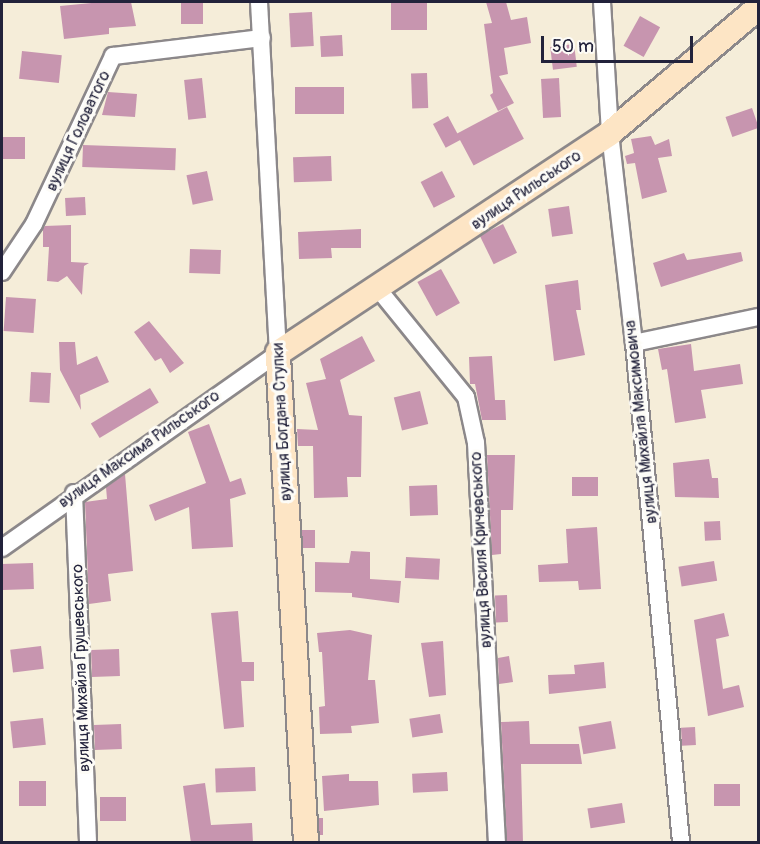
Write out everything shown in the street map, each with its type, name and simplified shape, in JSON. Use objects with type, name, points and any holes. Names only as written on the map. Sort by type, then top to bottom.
[{"type":"street","name":"вулиця Богдана Ступки","points":[[259,2],[306,843]]},
{"type":"street","name":"вулиця Михайла Максимовича","points":[[602,2],[609,133],[634,343],[681,843]]},
{"type":"street","name":"вулиця Рильського","points":[[278,353],[379,290],[609,133],[759,8]]},
{"type":"street","name":"вулиця Головатого","points":[[2,272],[34,224],[113,56],[262,38]]},
{"type":"street","name":"вулиця Василя Кричевського","points":[[379,290],[466,397],[476,443],[496,843]]},
{"type":"street","points":[[634,343],[759,317]]},
{"type":"street","name":"вулиця Максима Рильського","points":[[2,548],[74,493],[278,353]]},
{"type":"street","name":"вулиця Михайла Грушевського","points":[[74,493],[88,843]]},
{"type":"building","points":[[131,2],[136,26],[109,28],[109,34],[64,39],[60,6]]},
{"type":"building","points":[[181,2],[203,2],[203,24],[181,24]]},
{"type":"building","points":[[391,2],[427,2],[427,30],[391,30]]},
{"type":"building","points":[[486,2],[506,2],[511,20],[527,17],[531,43],[504,48],[508,74],[499,76],[514,103],[498,111],[490,95],[493,93],[484,24],[492,23]]},
{"type":"building","points":[[312,12],[314,46],[291,47],[289,13]]},
{"type":"building","points":[[640,16],[660,27],[644,57],[624,46]]},
{"type":"building","points":[[342,35],[343,56],[321,57],[320,36]]},
{"type":"building","points":[[574,44],[577,67],[553,70],[550,47]]},
{"type":"building","points":[[22,51],[62,55],[59,83],[19,79]]},
{"type":"building","points":[[427,73],[428,108],[412,109],[411,74]]},
{"type":"building","points":[[202,78],[206,118],[188,120],[184,80]]},
{"type":"building","points":[[559,78],[561,117],[543,118],[541,79]]},
{"type":"building","points":[[295,87],[344,87],[344,114],[295,114]]},
{"type":"building","points":[[108,92],[137,94],[135,117],[102,115]]},
{"type":"building","points":[[507,107],[524,139],[474,166],[457,134]]},
{"type":"building","points":[[752,108],[758,128],[732,137],[726,117]]},
{"type":"building","points":[[448,116],[461,140],[446,148],[433,124]]},
{"type":"building","points":[[651,136],[655,145],[669,139],[672,156],[658,158],[667,192],[642,199],[635,163],[627,164],[625,156],[634,153],[631,139]]},
{"type":"building","points":[[2,137],[25,137],[25,159],[2,159]]},
{"type":"building","points":[[83,145],[176,148],[175,170],[82,167]]},
{"type":"building","points":[[331,156],[332,181],[294,182],[293,157]]},
{"type":"building","points":[[207,171],[213,200],[193,205],[186,175]]},
{"type":"building","points":[[442,171],[455,197],[434,208],[421,182]]},
{"type":"building","points":[[85,197],[86,215],[66,216],[65,198]]},
{"type":"building","points":[[569,206],[573,234],[552,237],[548,209]]},
{"type":"building","points":[[503,224],[517,253],[494,264],[480,235]]},
{"type":"building","points":[[71,225],[71,262],[89,263],[84,266],[82,295],[67,276],[58,282],[47,281],[49,247],[43,247],[43,229],[45,226]]},
{"type":"building","points":[[361,229],[361,248],[331,248],[332,258],[299,259],[298,232]]},
{"type":"building","points":[[190,249],[221,250],[220,274],[189,273]]},
{"type":"building","points":[[741,252],[743,261],[661,287],[653,263],[684,253],[687,260]]},
{"type":"building","points":[[441,269],[460,303],[436,316],[417,282]]},
{"type":"building","points":[[578,280],[581,310],[576,310],[585,355],[554,361],[545,285]]},
{"type":"building","points":[[6,297],[36,299],[34,333],[4,331]]},
{"type":"building","points":[[149,321],[184,363],[170,373],[161,358],[155,361],[134,332]]},
{"type":"building","points":[[362,336],[375,361],[340,380],[349,415],[362,416],[361,477],[347,477],[348,497],[314,498],[313,446],[298,446],[297,429],[318,430],[306,383],[326,379],[320,359]]},
{"type":"building","points":[[59,342],[75,342],[77,365],[97,356],[109,382],[80,395],[81,410],[60,370]]},
{"type":"building","points":[[691,344],[694,371],[740,364],[743,384],[701,390],[706,418],[675,423],[667,369],[662,370],[658,349]]},
{"type":"building","points":[[492,356],[495,400],[505,400],[506,420],[482,420],[475,384],[470,384],[469,357]]},
{"type":"building","points":[[31,372],[51,373],[49,403],[29,402]]},
{"type":"building","points":[[150,388],[159,403],[100,438],[91,424]]},
{"type":"building","points":[[420,391],[428,424],[402,431],[394,398]]},
{"type":"building","points":[[209,424],[230,482],[241,478],[246,494],[230,499],[233,547],[192,549],[189,507],[155,521],[149,505],[206,483],[188,432]]},
{"type":"building","points":[[487,455],[515,455],[513,510],[501,510],[501,554],[492,555]]},
{"type":"building","points":[[709,459],[712,478],[718,478],[719,498],[675,497],[673,463]]},
{"type":"building","points":[[125,474],[133,571],[108,574],[111,601],[89,604],[85,502],[107,499],[106,487]]},
{"type":"building","points":[[572,477],[598,477],[598,496],[572,496]]},
{"type":"building","points":[[437,485],[438,515],[410,516],[409,486]]},
{"type":"building","points":[[720,521],[721,540],[705,541],[704,522]]},
{"type":"building","points":[[597,527],[601,589],[579,590],[578,581],[539,582],[538,565],[568,563],[566,529]]},
{"type":"building","points":[[302,530],[315,530],[315,548],[302,548]]},
{"type":"building","points":[[351,551],[370,552],[370,579],[401,581],[399,603],[352,597],[352,593],[315,592],[315,562],[349,563]]},
{"type":"building","points":[[406,557],[440,559],[439,580],[405,578]]},
{"type":"building","points":[[714,561],[717,581],[682,586],[678,567]]},
{"type":"building","points":[[33,563],[34,589],[3,590],[2,564]]},
{"type":"building","points":[[495,595],[507,595],[508,622],[496,622]]},
{"type":"building","points":[[238,611],[242,662],[254,662],[254,681],[241,681],[244,727],[224,729],[211,613]]},
{"type":"building","points":[[724,613],[729,636],[716,639],[723,689],[739,685],[744,707],[708,716],[694,620]]},
{"type":"building","points":[[350,630],[372,635],[368,680],[375,680],[379,723],[351,726],[352,733],[320,734],[319,707],[325,706],[322,652],[319,652],[317,633]]},
{"type":"building","points":[[443,641],[446,695],[429,697],[421,643]]},
{"type":"building","points":[[41,646],[44,669],[13,673],[10,650]]},
{"type":"building","points":[[119,649],[120,676],[92,677],[91,650]]},
{"type":"building","points":[[509,656],[513,682],[499,684],[498,658]]},
{"type":"building","points":[[604,662],[606,688],[549,694],[548,675],[575,674],[574,665]]},
{"type":"building","points":[[440,714],[443,733],[412,738],[409,719]]},
{"type":"building","points":[[43,718],[46,745],[13,748],[10,721]]},
{"type":"building","points":[[529,721],[530,744],[579,744],[582,764],[521,764],[523,843],[507,843],[501,722]]},
{"type":"building","points":[[611,721],[616,749],[583,754],[579,727]]},
{"type":"building","points":[[121,724],[122,749],[95,750],[94,725]]},
{"type":"building","points":[[695,727],[696,745],[682,746],[681,728]]},
{"type":"building","points":[[255,767],[256,791],[216,792],[215,768]]},
{"type":"building","points":[[447,772],[448,791],[413,793],[412,774]]},
{"type":"building","points":[[349,774],[349,781],[378,781],[379,805],[324,811],[322,776]]},
{"type":"building","points":[[19,781],[46,781],[46,806],[19,806]]},
{"type":"building","points":[[205,783],[211,825],[252,823],[253,843],[191,843],[183,786]]},
{"type":"building","points":[[714,784],[740,784],[740,806],[714,806]]},
{"type":"building","points":[[100,797],[126,797],[126,821],[100,821]]},
{"type":"building","points":[[622,803],[625,823],[591,828],[587,808]]},
{"type":"building","points":[[319,818],[323,818],[323,835],[319,835]]}]
